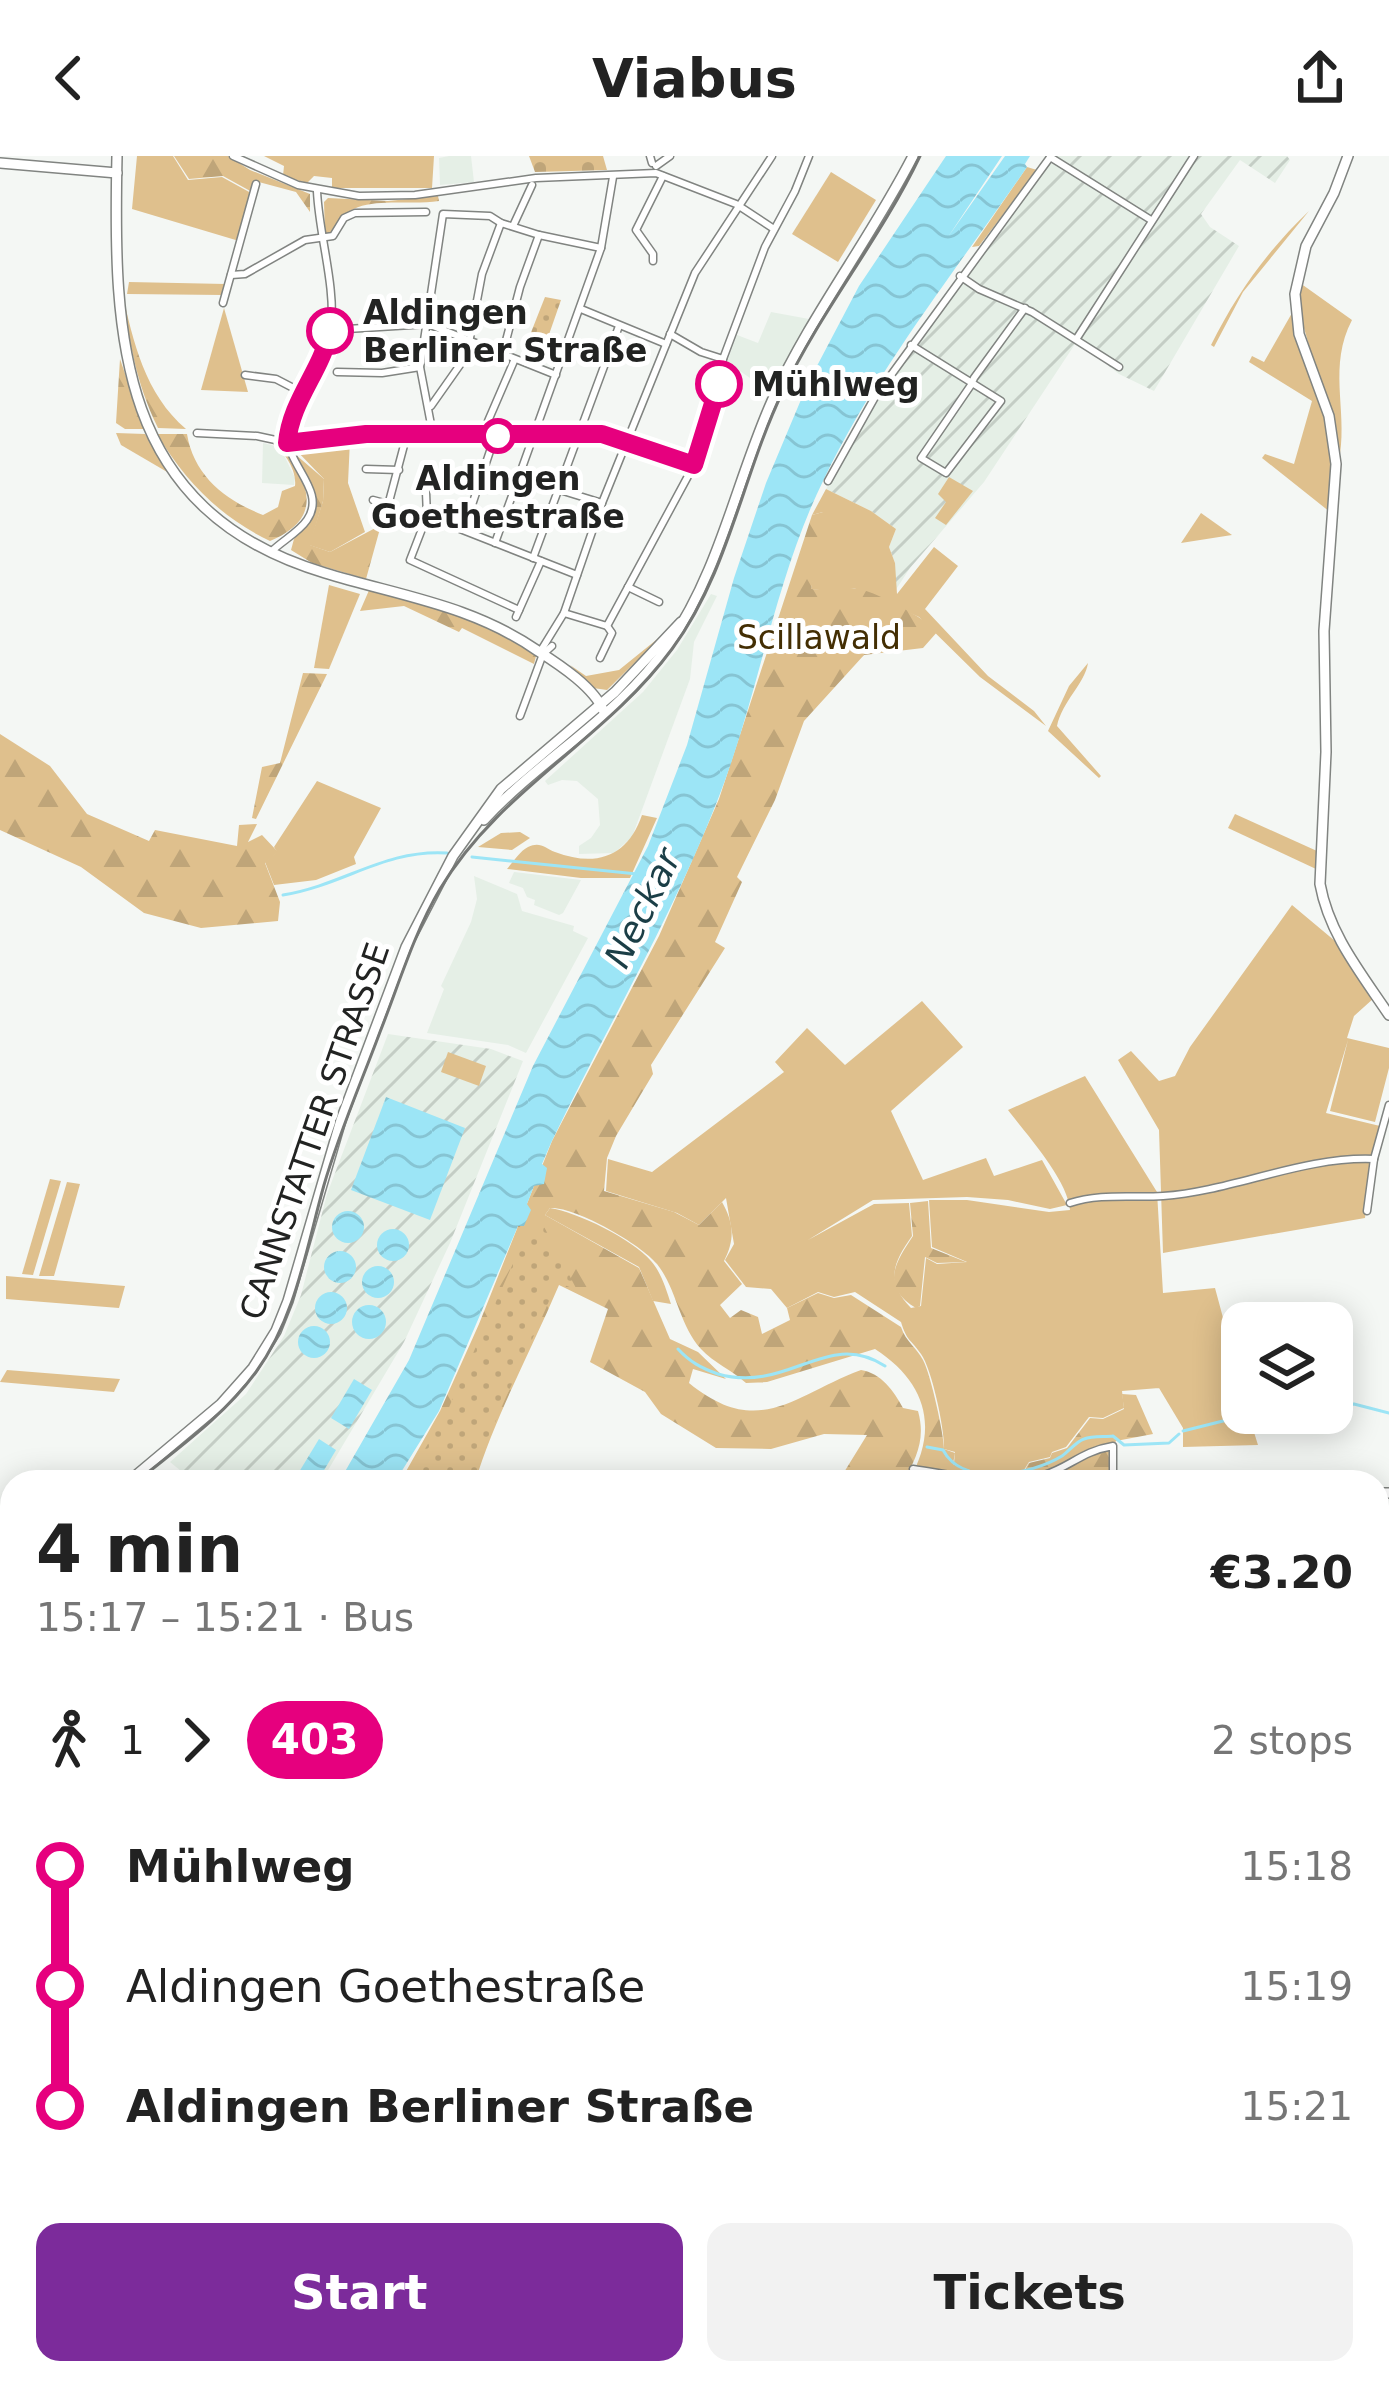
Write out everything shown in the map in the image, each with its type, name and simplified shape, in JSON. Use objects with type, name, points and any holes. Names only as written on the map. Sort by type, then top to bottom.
[{"type":"main road","points":[[101,171],[115,156]]},
{"type":"main road","points":[[115,156],[116,297],[121,339],[146,423],[170,465],[208,507],[275,552],[304,566],[460,609],[547,647],[560,668],[598,705]]},
{"type":"main road","points":[[598,705],[663,652],[681,622],[721,546],[751,454],[788,370],[914,156]]},
{"type":"main road","points":[[1348,156],[1306,246],[1295,294],[1299,334],[1334,440],[1324,631],[1327,718],[1320,884],[1337,937],[1389,1015]]},
{"type":"main road","points":[[0,163],[117,172]]},
{"type":"main road","points":[[101,171],[116,196]]},
{"type":"main road","points":[[598,705],[681,622]]},
{"type":"main road","name":"CANNSTATTER STRASSE","points":[[142,1470],[221,1404],[253,1368],[276,1330],[325,1167],[406,947],[441,875],[475,826],[598,705]]},
{"type":"street","points":[[233,156],[317,191],[381,197],[532,178],[613,177],[644,172],[646,164],[741,206],[774,229]]},
{"type":"street","points":[[652,261],[637,227],[655,167],[670,156]]},
{"type":"street","points":[[520,716],[565,613],[626,440],[695,273],[772,156]]},
{"type":"street","points":[[607,626],[694,465],[723,359],[774,229],[809,156]]},
{"type":"street","points":[[1077,338],[1195,156]]},
{"type":"street","points":[[828,481],[875,397],[1050,157],[1150,220]]},
{"type":"street","points":[[495,543],[601,248],[613,177]]},
{"type":"street","points":[[224,303],[256,184]]},
{"type":"street","points":[[513,227],[532,185]]},
{"type":"street","points":[[275,552],[310,513],[311,491],[287,443],[292,412],[319,366],[331,330],[317,191]]},
{"type":"street","points":[[231,275],[245,274],[292,246],[333,236],[344,218],[355,213],[427,212]]},
{"type":"street","points":[[433,435],[420,367],[442,217],[446,213],[490,216],[539,235],[601,248]]},
{"type":"street","points":[[430,406],[471,344],[482,274],[501,224]]},
{"type":"street","points":[[502,356],[539,235]]},
{"type":"street","points":[[960,276],[1025,308],[1119,367]]},
{"type":"street","points":[[911,345],[972,383],[1001,401],[949,472],[921,458],[972,383],[1025,308]]},
{"type":"street","points":[[581,309],[666,344]]},
{"type":"street","points":[[331,330],[428,324],[556,375]]},
{"type":"street","points":[[424,468],[428,516],[410,560],[518,613],[619,326]]},
{"type":"street","points":[[670,334],[723,359]]},
{"type":"street","points":[[481,436],[514,361]]},
{"type":"street","points":[[338,372],[382,373],[420,367]]},
{"type":"street","points":[[245,375],[276,379],[302,392]]},
{"type":"street","points":[[197,433],[257,436],[287,443],[407,434],[602,434],[694,465]]},
{"type":"street","points":[[373,500],[387,508],[407,434]]},
{"type":"street","points":[[463,530],[495,436]]},
{"type":"street","points":[[366,469],[399,470]]},
{"type":"street","points":[[521,478],[602,503]]},
{"type":"street","points":[[428,516],[577,575]]},
{"type":"street","points":[[275,552],[292,533]]},
{"type":"street","points":[[286,543],[287,552],[304,566]]},
{"type":"street","points":[[628,587],[659,602]]},
{"type":"street","points":[[565,613],[607,626],[612,633],[600,658]]},
{"type":"street","points":[[1366,1211],[1389,1105]]},
{"type":"street","points":[[1070,1203],[1168,1196],[1335,1162],[1374,1159]]},
{"type":"street","points":[[1053,1470],[1082,1454],[1113,1446],[1113,1470]]},
{"type":"street","points":[[913,1469],[920,1470]]},
{"type":"shaded area","points":[[471,156],[474,182],[440,185],[439,158]]},
{"type":"shaded area","points":[[1057,156],[1287,156],[1290,160],[1275,183],[1240,160],[1201,214],[1210,227],[1239,246],[1154,391],[1119,374],[1077,341],[984,482],[895,591],[895,563],[889,547],[896,529],[826,489],[858,427],[960,276]]},
{"type":"shaded area","points":[[771,312],[809,319],[773,394],[727,362],[737,335],[758,343]]},
{"type":"shaded area","points":[[263,443],[280,447],[294,485],[262,483]]},
{"type":"shaded area","points":[[711,594],[717,596],[694,642],[690,679],[632,837],[614,853],[579,854],[579,846],[600,825],[598,799],[577,781],[548,785],[545,781],[643,692],[677,650]]},
{"type":"shaded area","points":[[514,872],[581,880],[559,915],[534,905],[523,888],[509,883]]},
{"type":"shaded area","points":[[474,876],[517,894],[522,911],[574,926],[573,931],[588,938],[526,1053],[508,1045],[427,1033],[444,989],[441,986],[471,922],[477,899]]},
{"type":"shaded area","points":[[388,1034],[491,1049],[523,1061],[450,1243],[404,1342],[328,1470],[180,1470],[170,1462],[246,1394],[284,1336],[301,1295],[327,1194]]},
{"type":"green space","points":[[137,156],[173,156],[188,180],[222,177],[251,193],[239,241],[132,209]]},
{"type":"green space","points":[[174,156],[228,156],[310,194],[310,212],[296,192],[255,181],[252,192],[223,176],[189,179]]},
{"type":"green space","points":[[264,156],[434,156],[432,188],[332,188],[332,178],[314,176],[307,183],[283,176],[284,166]]},
{"type":"green space","points":[[529,156],[603,156],[607,170],[535,172]]},
{"type":"green space","points":[[1027,167],[1037,170],[979,246],[972,247]]},
{"type":"green space","points":[[831,172],[876,200],[838,262],[792,234]]},
{"type":"green space","points":[[438,196],[439,201],[363,206],[350,211],[325,235],[324,202],[328,198],[388,201]]},
{"type":"green space","points":[[1309,211],[1243,292],[1214,347],[1211,345],[1231,308],[1254,274]]},
{"type":"green space","points":[[129,282],[226,284],[223,295],[127,294]]},
{"type":"green space","points":[[1300,283],[1352,320],[1341,354],[1340,454],[1300,314]]},
{"type":"green space","points":[[122,291],[136,348],[151,383],[186,429],[158,428],[150,411]]},
{"type":"green space","points":[[545,297],[561,300],[545,346],[528,340]]},
{"type":"green space","points":[[224,308],[248,392],[201,390]]},
{"type":"green space","points":[[1292,313],[1333,443],[1330,512],[1262,458],[1265,454],[1294,464],[1312,401],[1249,362],[1252,356],[1264,362]]},
{"type":"green space","points":[[120,359],[144,429],[125,429],[116,423]]},
{"type":"green space","points":[[116,433],[145,434],[174,476],[121,445]]},
{"type":"green space","points":[[157,434],[187,434],[196,462],[213,485],[263,515],[278,507],[282,491],[295,486],[288,461],[270,442],[281,444],[304,485],[307,498],[299,521],[270,541],[235,521],[179,467]]},
{"type":"green space","points":[[350,440],[348,483],[365,532],[330,552],[309,545],[323,501],[324,479],[295,449]]},
{"type":"green space","points":[[295,454],[324,479],[310,545],[330,552],[381,525],[366,579],[312,563],[291,550],[315,511],[314,491]]},
{"type":"green space","points":[[949,477],[973,491],[946,525],[935,518],[946,502],[938,494]]},
{"type":"green space","points":[[826,489],[896,529],[889,547],[897,594],[934,547],[958,566],[925,609],[988,676],[1046,726],[980,677],[919,617],[854,588],[811,589],[823,512],[812,515]]},
{"type":"green space","name":"Scillawald","points":[[823,512],[829,517],[811,589],[868,592],[938,631],[923,648],[864,655],[804,721],[775,800],[737,877],[742,882],[715,942],[725,948],[651,1065],[653,1074],[607,1158],[604,1191],[674,1212],[699,1225],[722,1202],[732,1232],[724,1261],[742,1284],[720,1305],[730,1318],[741,1310],[758,1317],[762,1334],[790,1320],[787,1308],[818,1293],[834,1298],[851,1295],[901,1327],[926,1368],[944,1449],[955,1453],[953,1464],[967,1470],[914,1470],[924,1443],[923,1408],[906,1376],[875,1349],[767,1382],[746,1383],[706,1354],[694,1339],[664,1274],[649,1256],[590,1220],[550,1208],[545,1215],[639,1268],[670,1339],[698,1352],[726,1379],[693,1369],[689,1383],[714,1400],[757,1411],[796,1400],[861,1370],[868,1372],[891,1389],[903,1408],[918,1411],[920,1440],[910,1470],[845,1470],[867,1435],[824,1434],[771,1449],[716,1448],[661,1414],[645,1392],[590,1362],[608,1309],[559,1285],[479,1470],[407,1470],[440,1411],[479,1324],[552,1141],[659,936],[719,799],[812,515]]},
{"type":"green space","points":[[1201,513],[1232,535],[1181,543]]},
{"type":"green space","points":[[329,585],[360,594],[329,669],[314,668]]},
{"type":"green space","points":[[370,588],[477,623],[536,656],[534,664],[404,606],[360,611]]},
{"type":"green space","points":[[666,632],[607,690],[593,688],[570,665],[586,676],[619,670]]},
{"type":"green space","points":[[1088,663],[1057,726],[1099,778],[1048,731],[1069,686]]},
{"type":"green space","points":[[303,673],[327,674],[256,819],[252,818],[262,767],[280,763]]},
{"type":"green space","points":[[0,734],[50,766],[87,814],[149,841],[155,830],[237,846],[239,825],[257,824],[248,842],[262,835],[278,852],[265,863],[280,902],[278,921],[201,928],[144,913],[81,867],[0,830]]},
{"type":"green space","points":[[317,781],[381,808],[354,857],[356,864],[316,880],[274,885],[265,862],[277,852],[274,847]]},
{"type":"green space","points":[[1235,814],[1317,851],[1316,869],[1228,828]]},
{"type":"green space","points":[[642,815],[657,818],[630,878],[507,869],[522,851],[536,845],[584,859],[609,855],[628,840]]},
{"type":"green space","points":[[520,832],[530,838],[512,850],[478,847],[501,833]]},
{"type":"green space","points":[[1292,905],[1335,941],[1374,998],[1354,1016],[1347,1038],[1389,1048],[1389,1068],[1375,1122],[1330,1111],[1348,1040],[1326,1113],[1380,1126],[1365,1218],[1163,1253],[1159,1130],[1118,1060],[1131,1051],[1159,1081],[1175,1076],[1190,1047]]},
{"type":"green space","points":[[922,1001],[963,1047],[891,1111],[923,1180],[986,1158],[994,1176],[1042,1160],[1067,1205],[1050,1209],[967,1197],[873,1200],[808,1240],[874,1204],[909,1203],[912,1236],[896,1264],[895,1280],[911,1308],[921,1306],[926,1258],[937,1264],[967,1262],[932,1247],[929,1200],[967,1200],[1049,1212],[1070,1210],[1055,1172],[1008,1110],[1085,1076],[1157,1192],[1163,1293],[1215,1288],[1221,1310],[1221,1434],[1255,1434],[1258,1445],[1183,1447],[1183,1428],[1159,1388],[1122,1391],[1124,1408],[1103,1418],[1089,1417],[1066,1447],[1029,1462],[1024,1470],[962,1467],[954,1463],[955,1452],[944,1449],[929,1373],[901,1322],[855,1292],[834,1297],[818,1292],[787,1308],[771,1289],[746,1287],[725,1260],[734,1244],[726,1198],[699,1225],[677,1213],[606,1191],[608,1159],[652,1172],[784,1072],[775,1062],[807,1028],[845,1065]]},
{"type":"green space","points":[[448,1052],[486,1066],[479,1086],[441,1072]]},
{"type":"green space","points":[[50,1179],[61,1181],[33,1275],[22,1274]]},
{"type":"green space","points":[[67,1182],[80,1184],[54,1276],[39,1276]]},
{"type":"green space","points":[[928,1201],[931,1248],[966,1262],[937,1263],[925,1257],[916,1308],[898,1291],[894,1274],[913,1236],[910,1203]]},
{"type":"green space","points":[[550,1208],[604,1228],[631,1244],[658,1270],[671,1304],[653,1301],[639,1267],[545,1215]]},
{"type":"green space","points":[[541,1221],[577,1290],[557,1282],[477,1470],[412,1470],[446,1414],[515,1259]]},
{"type":"green space","points":[[6,1276],[125,1286],[119,1308],[6,1299]]},
{"type":"green space","points":[[7,1370],[120,1379],[114,1392],[0,1382]]},
{"type":"green space","name":"Scillawald","points":[[1122,1394],[1136,1395],[1153,1434],[1116,1441],[1110,1470],[1025,1470],[1029,1463],[1067,1448],[1090,1418],[1103,1419],[1124,1409]]},
{"type":"water","name":"Neckar","points":[[946,156],[1002,156],[948,237],[1005,156],[1030,156],[1027,167],[894,358],[824,479],[792,557],[732,760],[700,843],[551,1143],[542,1164],[547,1168],[544,1184],[534,1186],[527,1204],[531,1210],[524,1226],[518,1226],[439,1411],[402,1470],[346,1470],[409,1360],[533,1066],[648,846],[687,745],[766,483],[808,383],[859,286]]},
{"type":"water","points":[[386,1097],[465,1128],[430,1220],[351,1190]]},
{"type":"water","points":[[348,1211],[359,1216],[364,1227],[359,1238],[348,1243],[337,1238],[332,1227],[337,1216]]},
{"type":"water","points":[[393,1229],[404,1234],[409,1245],[404,1256],[393,1261],[382,1256],[377,1245],[382,1234]]},
{"type":"water","points":[[340,1251],[351,1256],[356,1267],[351,1278],[340,1283],[329,1278],[324,1267],[329,1256]]},
{"type":"water","points":[[378,1266],[389,1271],[394,1282],[389,1293],[378,1298],[367,1293],[362,1282],[367,1271]]},
{"type":"water","points":[[331,1292],[343,1296],[347,1308],[343,1320],[331,1324],[319,1320],[315,1308],[319,1296]]},
{"type":"water","points":[[369,1305],[381,1310],[386,1322],[381,1334],[369,1339],[357,1334],[352,1322],[357,1310]]},
{"type":"water","points":[[314,1326],[326,1330],[330,1342],[326,1354],[314,1358],[302,1354],[298,1342],[302,1330]]},
{"type":"water","points":[[354,1379],[372,1390],[349,1429],[331,1418]]},
{"type":"water","points":[[319,1439],[336,1450],[324,1470],[300,1470]]},
{"type":"waterway","points":[[283,895],[404,856],[447,853]]},
{"type":"waterway","name":"Neckar","points":[[472,857],[637,874]]},
{"type":"waterway","points":[[678,1349],[706,1369],[743,1378],[844,1354],[864,1356],[885,1366]]},
{"type":"waterway","points":[[1353,1404],[1389,1413]]},
{"type":"waterway","points":[[1183,1431],[1221,1422]]},
{"type":"waterway","points":[[1024,1470],[1049,1463],[1087,1438],[1113,1436],[1124,1445],[1169,1443],[1179,1434]]},
{"type":"waterway","points":[[927,1447],[943,1450],[966,1470]]},
{"type":"tram line","points":[[151,1470],[230,1403],[256,1372],[281,1329],[343,1127],[407,959],[440,889],[491,823],[616,711],[672,649],[708,588],[783,391],[920,156]]},
{"type":"bus line","name":"403","points":[[330,331],[319,366],[292,412],[287,443],[366,434],[602,434],[694,465],[719,384]]},
{"type":"place","name":"Aldingen Berliner Straße","points":[[330,331]]},
{"type":"place","name":"Mühlweg","points":[[719,384]]},
{"type":"place","name":"Aldingen Goethestraße","points":[[498,436]]}]
